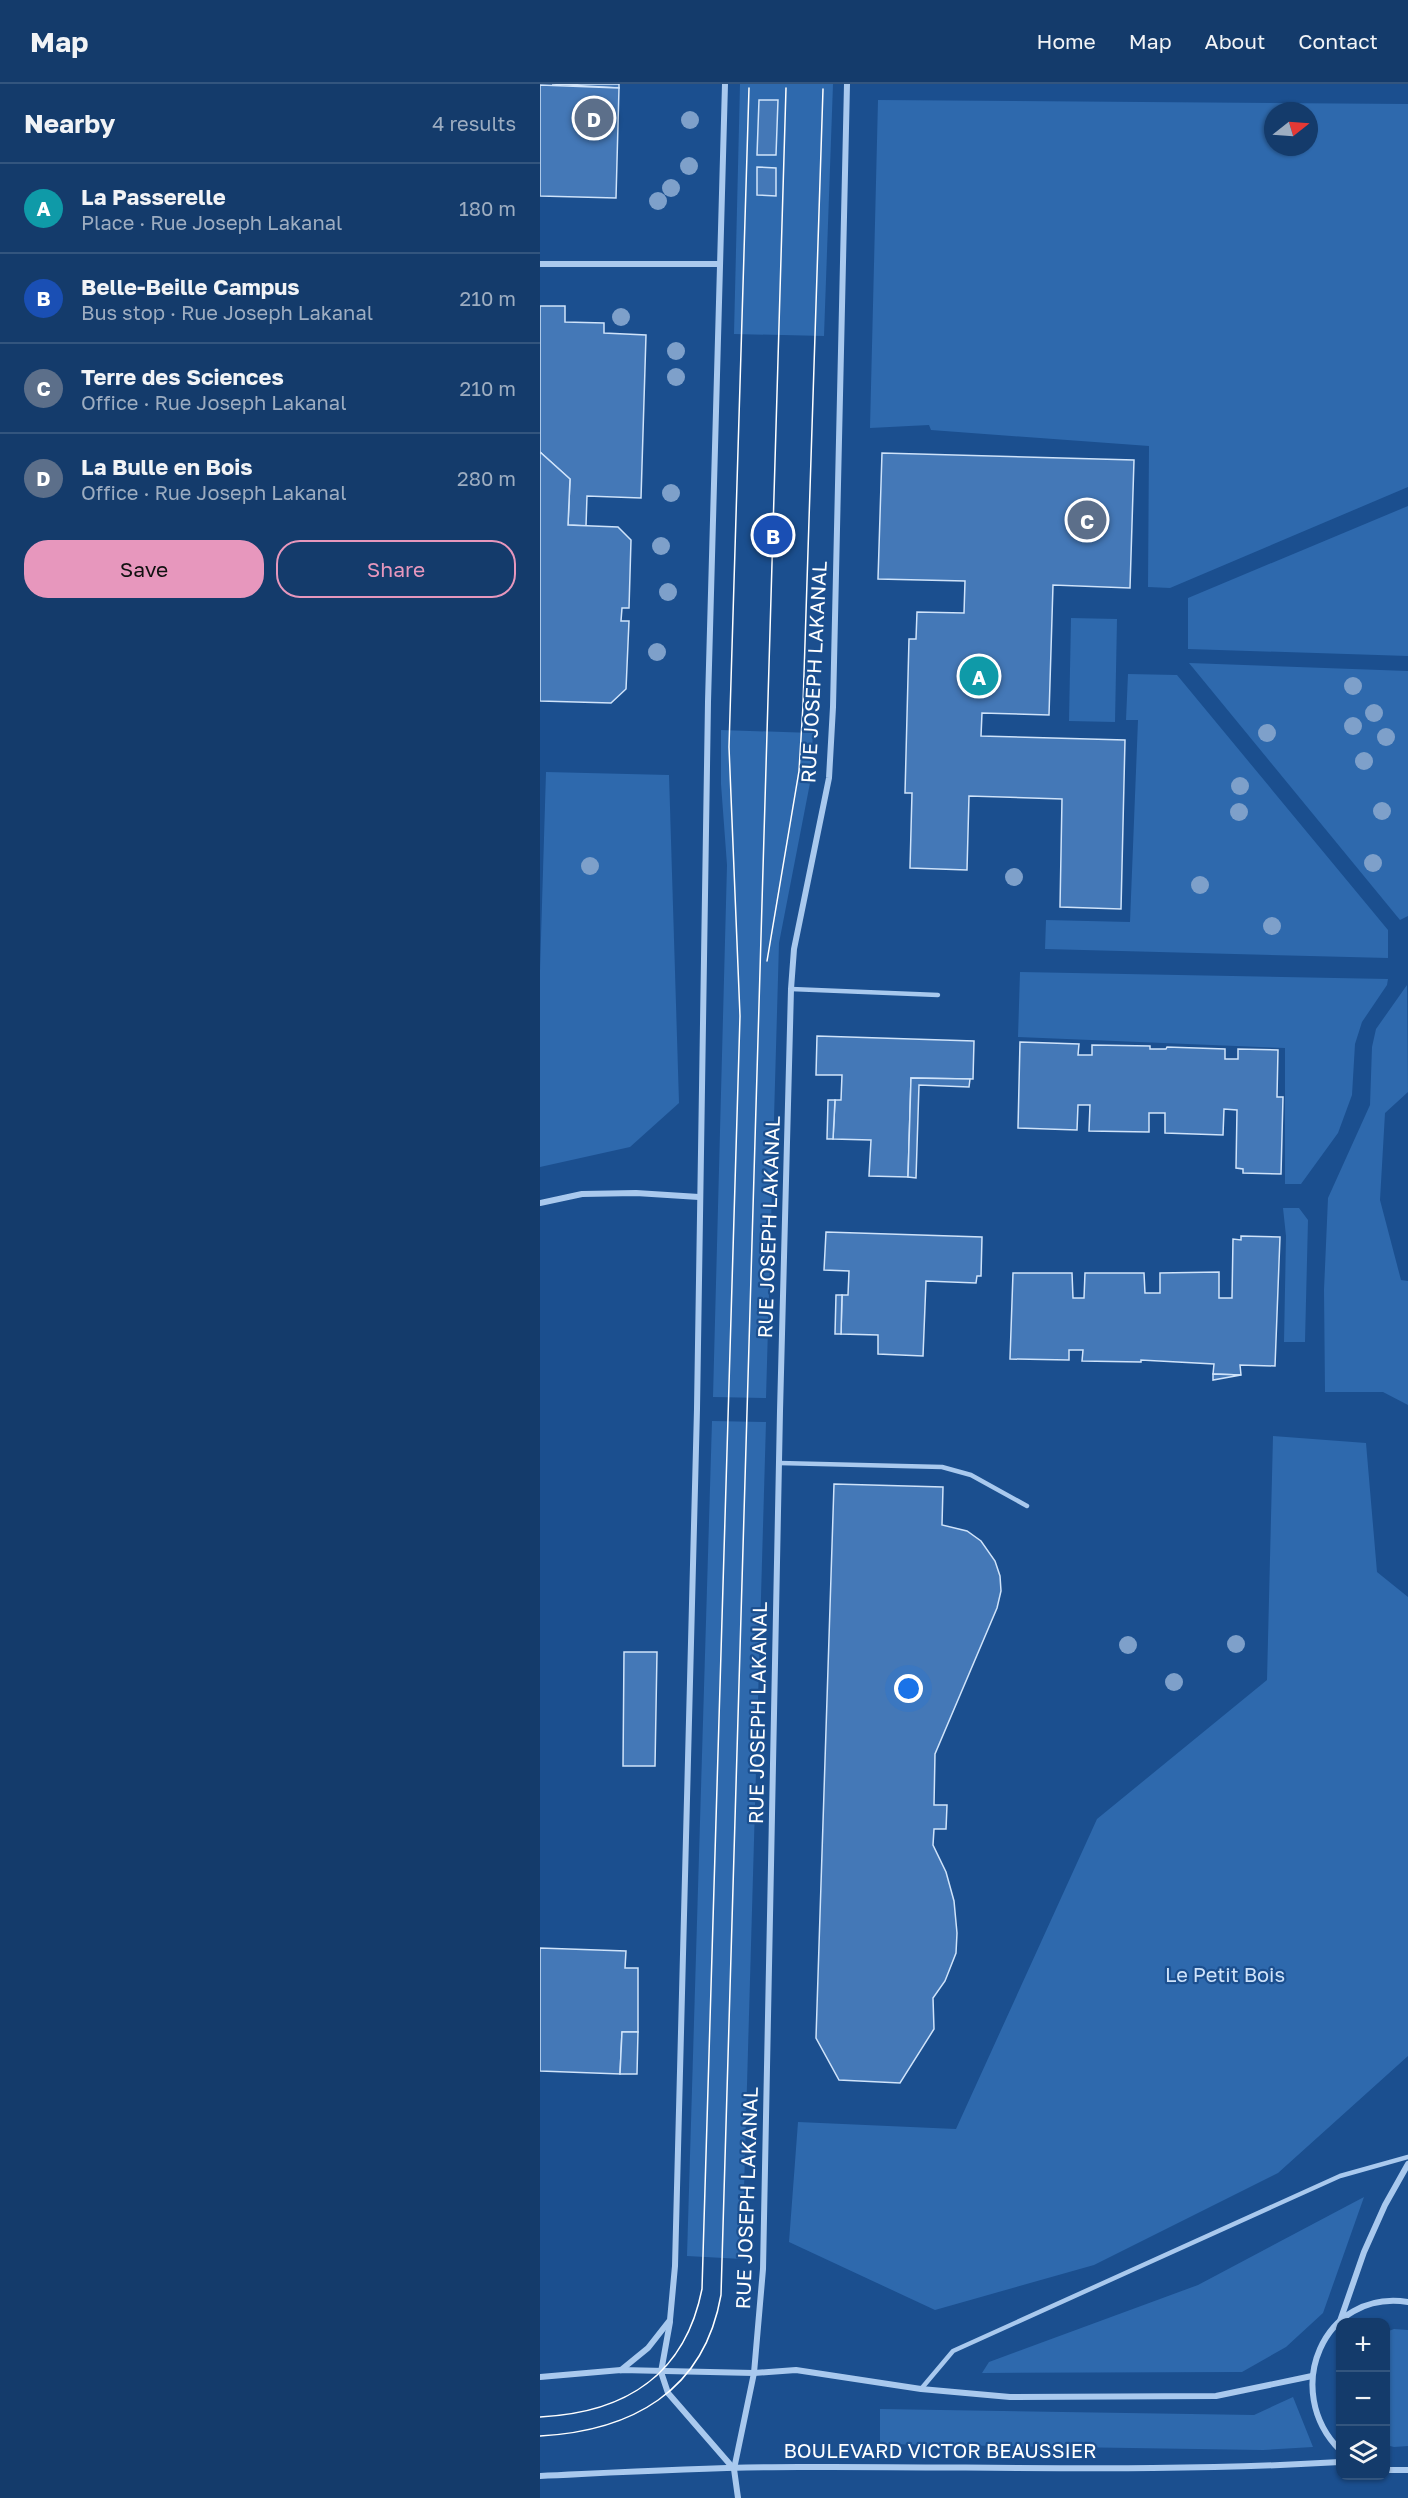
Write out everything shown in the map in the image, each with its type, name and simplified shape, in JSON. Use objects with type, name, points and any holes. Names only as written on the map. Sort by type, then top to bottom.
[{"type":"street","points":[[725,84],[708,702],[697,1409],[677,2225],[670,2320],[661,2372],[668,2393],[734,2469],[738,2498]]},
{"type":"street","name":"RUE JOSEPH LAKANAL","points":[[734,2469],[754,2373],[763,2269],[779,1463],[792,989],[794,949],[830,766],[848,84]]},
{"type":"street","points":[[540,264],[720,264]]},
{"type":"street","points":[[540,1203],[582,1194],[636,1193],[699,1197]]},
{"type":"street","points":[[1341,2318],[1364,2252],[1385,2205],[1408,2164]]},
{"type":"street","points":[[1346,2318],[1378,2302],[1408,2302]]},
{"type":"street","points":[[621,2370],[648,2348],[670,2320]]},
{"type":"street","points":[[1336,2327],[1321,2346],[1312,2376],[1315,2410],[1330,2440],[1336,2445]]},
{"type":"street","points":[[540,2377],[621,2370],[754,2373],[796,2370],[921,2389],[1010,2397],[1216,2396],[1312,2376]]},
{"type":"street","name":"BOULEVARD VICTOR BEAUSSIER","points":[[540,2476],[734,2469],[1288,2466],[1336,2462]]},
{"type":"street","points":[[1390,2470],[1408,2470]]},
{"type":"lane","points":[[792,989],[938,995]]},
{"type":"lane","points":[[779,1463],[942,1467],[971,1475],[1027,1506]]},
{"type":"lane","points":[[921,2389],[953,2350],[1340,2176],[1408,2157]]},
{"type":"green space","points":[[740,84],[833,84],[824,336],[734,334]]},
{"type":"green space","points":[[878,100],[1264,103],[1264,156],[1318,156],[1318,103],[1408,104],[1408,487],[1170,588],[1148,587],[1149,446],[931,430],[929,425],[870,428]]},
{"type":"green space","points":[[1408,506],[1408,656],[1188,649],[1188,598]]},
{"type":"green space","points":[[1071,618],[1117,619],[1115,722],[1069,721]]},
{"type":"green space","points":[[1189,663],[1408,671],[1408,916],[1400,920]]},
{"type":"green space","points":[[1128,674],[1177,675],[1388,930],[1388,958],[1045,949],[1046,920],[1130,922],[1138,720],[1126,720]]},
{"type":"green space","points":[[721,730],[813,733],[810,783],[779,943],[766,1398],[713,1397],[727,865],[721,784]]},
{"type":"green space","points":[[546,772],[669,775],[679,1103],[630,1147],[540,1167],[540,970]]},
{"type":"green space","points":[[1020,972],[1388,979],[1387,985],[1362,1022],[1355,1044],[1352,1095],[1338,1133],[1301,1184],[1285,1184],[1285,1048],[1018,1037]]},
{"type":"green space","points":[[1407,985],[1408,1092],[1385,1113],[1380,1200],[1401,1280],[1408,1281],[1408,1405],[1383,1392],[1325,1392],[1324,1290],[1328,1198],[1370,1105],[1372,1047],[1376,1029]]},
{"type":"green space","points":[[1283,1208],[1299,1208],[1308,1220],[1305,1342],[1284,1342],[1286,1236]]},
{"type":"green space","points":[[712,1421],[766,1422],[742,2259],[687,2256]]},
{"type":"green space","name":"Le Petit Bois","points":[[1273,1436],[1366,1443],[1377,1572],[1408,1597],[1408,2056],[1278,2173],[1094,2265],[935,2310],[789,2242],[798,2122],[956,2129],[1097,1819],[1267,1680]]},
{"type":"green space","points":[[1364,2197],[1323,2313],[1286,2347],[1242,2372],[982,2373],[989,2362],[1198,2285]]},
{"type":"green space","points":[[1390,2330],[1408,2330],[1408,2446],[1390,2446]]},
{"type":"green space","points":[[1293,2397],[1313,2447],[1263,2450],[880,2444],[880,2409],[1254,2415]]},
{"type":"building","points":[[552,84],[619,84],[619,88]]},
{"type":"building","points":[[540,85],[619,88],[616,198],[540,196]]},
{"type":"building","points":[[759,100],[778,100],[776,155],[757,155]]},
{"type":"building","points":[[757,167],[776,168],[776,196],[757,195]]},
{"type":"building","points":[[540,306],[565,306],[565,322],[604,323],[604,333],[646,335],[641,498],[587,496],[586,526],[568,525],[570,479],[540,452]]},
{"type":"building","points":[[540,452],[570,479],[568,525],[618,527],[631,540],[629,608],[622,608],[621,621],[629,621],[626,689],[611,703],[540,701]]},
{"type":"building","points":[[882,453],[1134,460],[1130,588],[1053,585],[1049,715],[982,713],[981,736],[1125,740],[1121,909],[1060,907],[1062,799],[969,796],[967,870],[910,868],[912,793],[905,793],[909,639],[916,639],[917,612],[964,613],[965,581],[878,579]]},
{"type":"building","points":[[817,1036],[974,1041],[973,1079],[911,1078],[908,1177],[869,1176],[871,1140],[833,1139],[835,1100],[841,1100],[842,1075],[816,1075]]},
{"type":"building","points":[[1020,1042],[1079,1044],[1078,1055],[1092,1055],[1092,1045],[1150,1046],[1150,1049],[1166,1049],[1167,1047],[1225,1049],[1225,1059],[1238,1059],[1238,1049],[1278,1050],[1277,1097],[1283,1097],[1281,1174],[1243,1173],[1243,1169],[1236,1168],[1237,1110],[1224,1109],[1223,1135],[1165,1133],[1165,1113],[1149,1113],[1149,1132],[1089,1131],[1090,1105],[1078,1105],[1077,1130],[1018,1128]]},
{"type":"building","points":[[911,1078],[970,1079],[969,1087],[919,1085],[916,1178],[908,1177]]},
{"type":"building","points":[[828,1100],[835,1100],[833,1139],[827,1139]]},
{"type":"building","points":[[826,1232],[982,1237],[981,1276],[977,1276],[976,1283],[926,1281],[923,1356],[878,1354],[878,1335],[841,1334],[842,1295],[848,1295],[849,1271],[824,1270]]},
{"type":"building","points":[[1241,1236],[1280,1237],[1275,1366],[1240,1365],[1241,1375],[1213,1374],[1214,1364],[1141,1360],[1141,1362],[1082,1361],[1083,1350],[1069,1350],[1069,1360],[1010,1359],[1013,1273],[1072,1273],[1073,1298],[1084,1298],[1085,1273],[1144,1273],[1145,1293],[1160,1293],[1160,1273],[1219,1272],[1219,1298],[1232,1298],[1233,1239],[1241,1240]]},
{"type":"building","points":[[836,1295],[842,1295],[841,1334],[835,1334]]},
{"type":"building","points":[[1213,1374],[1241,1375],[1213,1380]]},
{"type":"building","points":[[834,1484],[943,1487],[942,1525],[967,1531],[981,1541],[995,1561],[1000,1576],[1001,1591],[997,1608],[935,1754],[934,1805],[947,1805],[946,1829],[934,1829],[933,1845],[946,1872],[954,1901],[956,1953],[945,1981],[933,1998],[934,2029],[900,2083],[839,2080],[816,2038]]},
{"type":"building","points":[[624,1652],[657,1652],[655,1766],[623,1766]]},
{"type":"building","points":[[540,1948],[626,1951],[625,1968],[638,1968],[638,2032],[622,2032],[620,2074],[540,2071]]},
{"type":"building","points":[[622,2032],[638,2032],[637,2074],[620,2074]]},
{"type":"tram line","points":[[540,2417],[571,2414],[599,2407],[624,2397],[646,2384],[666,2366],[681,2345],[694,2319],[702,2289],[740,1016],[729,747],[749,88]]},
{"type":"tram line","points":[[540,2436],[604,2426],[633,2415],[658,2400],[680,2381],[698,2357],[712,2329],[721,2295],[786,88]]},
{"type":"tram line","points":[[767,961],[799,771],[823,89]]},
{"type":"place","name":"La Bulle en Bois","points":[[594,118]]},
{"type":"place","name":"Terre des Sciences","points":[[1087,520]]},
{"type":"place","name":"Belle-Beille Campus","points":[[773,535]]},
{"type":"place","name":"La Passerelle","points":[[979,676]]}]
